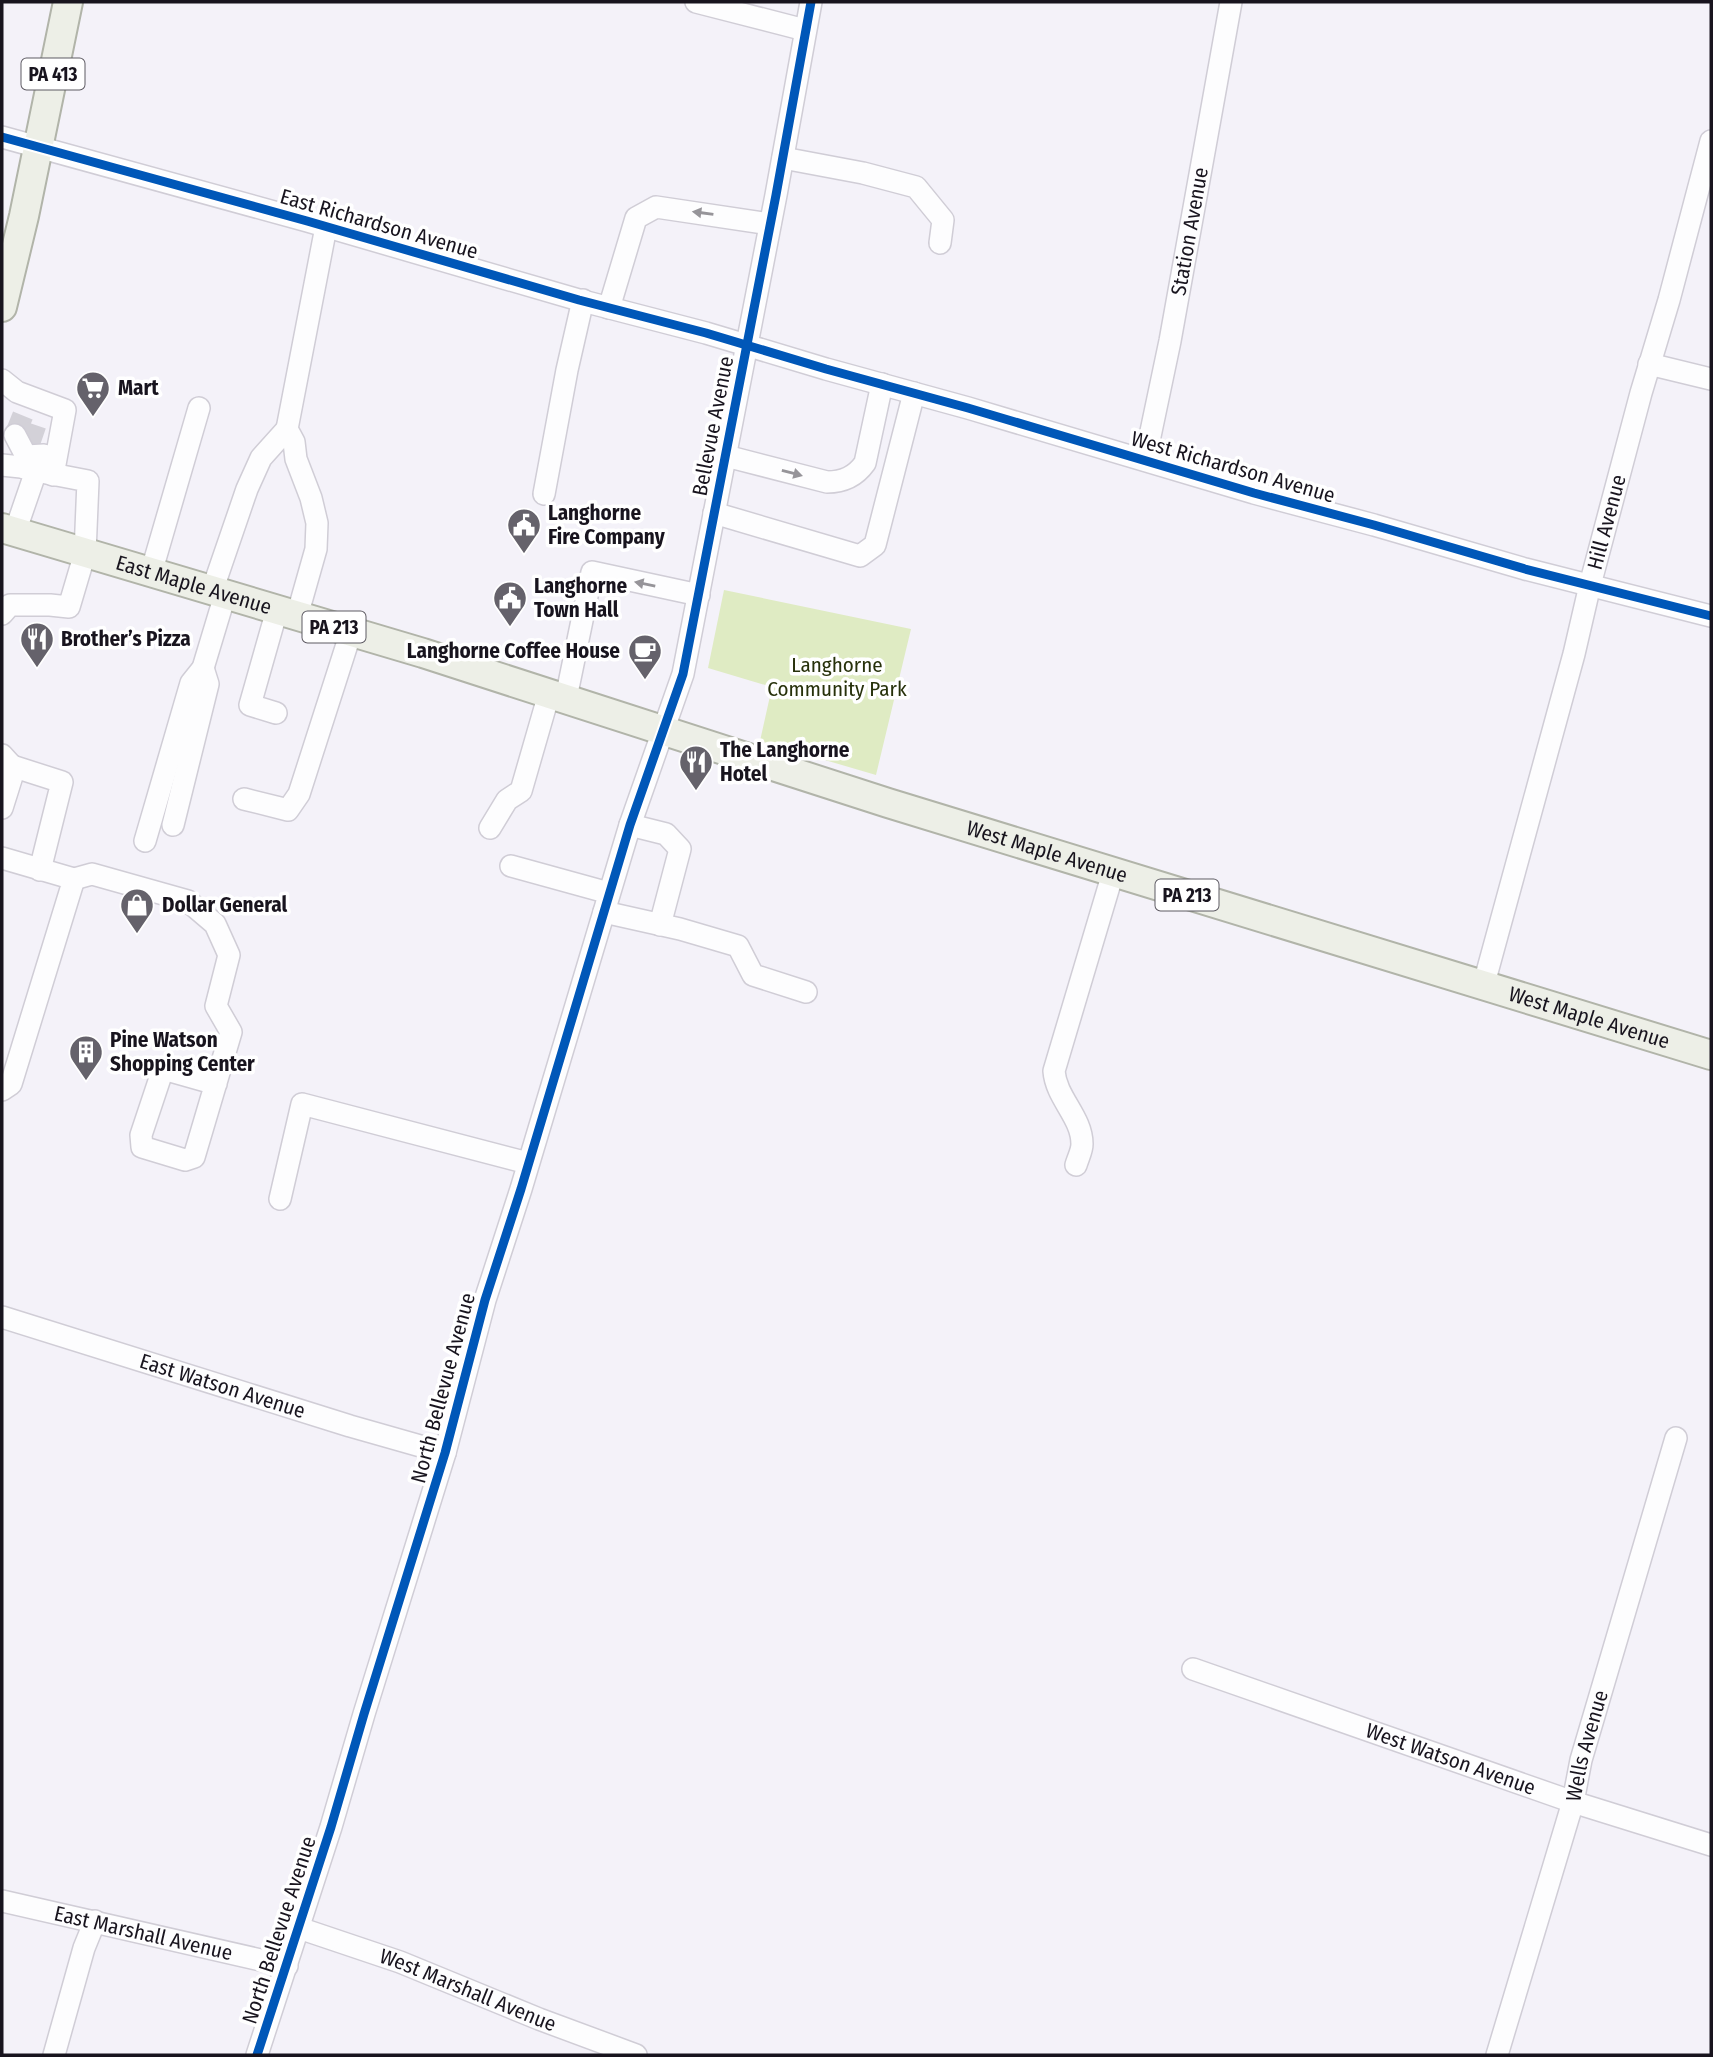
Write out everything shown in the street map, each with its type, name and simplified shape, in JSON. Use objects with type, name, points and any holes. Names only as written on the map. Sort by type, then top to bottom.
[{"type":"main road","name":"PA 413","points":[[2,307],[68,2]]},
{"type":"main road","name":"East Maple Avenue","points":[[8,530],[351,632],[665,731]]},
{"type":"main road","name":"West Maple Avenue","points":[[665,731],[1113,873],[1711,1055]]},
{"type":"street","points":[[696,2],[806,30]]},
{"type":"street","name":"Bellevue Avenue","points":[[665,731],[683,674],[699,595],[811,2]]},
{"type":"street","name":"Station Avenue","points":[[1145,460],[1168,354],[1231,2]]},
{"type":"street","name":"East Richardson Avenue","points":[[2,137],[747,346]]},
{"type":"street","name":"Hill Avenue","points":[[1483,986],[1711,141]]},
{"type":"street","points":[[783,158],[863,173],[916,187],[943,220],[940,243]]},
{"type":"street","points":[[609,308],[636,218],[656,207],[770,224]]},
{"type":"street","points":[[145,841],[191,683],[203,668],[218,593],[247,489],[261,458],[287,429],[326,227]]},
{"type":"street","points":[[544,494],[583,300]]},
{"type":"street","name":"West Richardson Avenue","points":[[747,346],[1254,493],[1711,616]]},
{"type":"street","points":[[1649,364],[1711,379]]},
{"type":"street","points":[[2,380],[40,414],[65,410],[28,458],[8,530]]},
{"type":"street","points":[[726,456],[827,482],[842,482],[859,471],[865,463],[881,384]]},
{"type":"street","points":[[714,513],[860,556],[875,545],[914,393]]},
{"type":"street","points":[[151,573],[199,408]]},
{"type":"street","points":[[276,713],[250,705],[316,550],[317,523],[296,459],[295,442],[287,429]]},
{"type":"street","points":[[2,614],[10,606],[69,607],[85,554],[88,481],[28,458]]},
{"type":"street","points":[[490,828],[507,800],[521,791],[558,696],[592,572],[699,595]]},
{"type":"street","points":[[244,799],[288,810],[299,794],[351,632]]},
{"type":"street","points":[[173,825],[208,684],[203,668]]},
{"type":"street","name":"North Bellevue Avenue","points":[[257,2055],[299,1928],[445,1453],[485,1300],[630,825],[665,731]]},
{"type":"street","points":[[2,808],[13,774],[7,760]]},
{"type":"street","points":[[7,760],[62,782],[40,870]]},
{"type":"street","points":[[630,825],[666,834],[680,849],[660,925]]},
{"type":"street","points":[[2,858],[74,879],[92,874],[188,901],[215,924],[229,955],[216,1006],[231,1032],[194,1157],[185,1160],[142,1147],[141,1135],[163,1069],[215,1084]]},
{"type":"street","points":[[511,866],[660,925],[738,946],[753,975],[806,992]]},
{"type":"street","points":[[1076,1165],[1082,1145],[1080,1130],[1055,1084],[1054,1072],[1113,873]]},
{"type":"street","points":[[2,1090],[11,1084],[74,879]]},
{"type":"street","points":[[280,1199],[302,1104],[528,1163]]},
{"type":"street","name":"East Watson Avenue","points":[[2,1317],[445,1453]]},
{"type":"street","name":"Wells Avenue","points":[[1497,2055],[1573,1802],[1581,1760],[1676,1438]]},
{"type":"street","name":"West Watson Avenue","points":[[1193,1669],[1573,1802],[1711,1845]]},
{"type":"street","name":"East Marshall Avenue","points":[[2,1901],[287,1966]]},
{"type":"street","points":[[54,2055],[84,1948],[95,1921]]},
{"type":"street","name":"West Marshall Avenue","points":[[299,1928],[400,1962],[636,2055]]},
{"type":"green space","name":"Langhorne Community Park","points":[[724,590],[911,629],[876,775],[760,741],[772,687],[708,668]]},
{"type":"tunnel","points":[[15,435],[25,410]]},
{"type":"tunnel","points":[[29,445],[38,419]]},
{"type":"cycle path","points":[[257,2055],[331,1827],[445,1453],[485,1300],[630,825],[683,674],[811,2]]},
{"type":"cycle path","points":[[2,137],[579,300],[706,333],[1525,569],[1711,616]]},
{"type":"place","name":"Mart","points":[[93,418]]},
{"type":"place","name":"Langhorne Fire Company","points":[[524,555]]},
{"type":"place","name":"Langhorne Town Hall","points":[[510,628]]},
{"type":"place","name":"Brother’s Pizza","points":[[37,669]]},
{"type":"place","name":"Langhorne Coffee House","points":[[645,681]]},
{"type":"place","name":"The Langhorne Hotel","points":[[696,792]]},
{"type":"place","name":"Dollar General","points":[[137,935]]},
{"type":"place","name":"Pine Watson Shopping Center","points":[[86,1082]]}]
